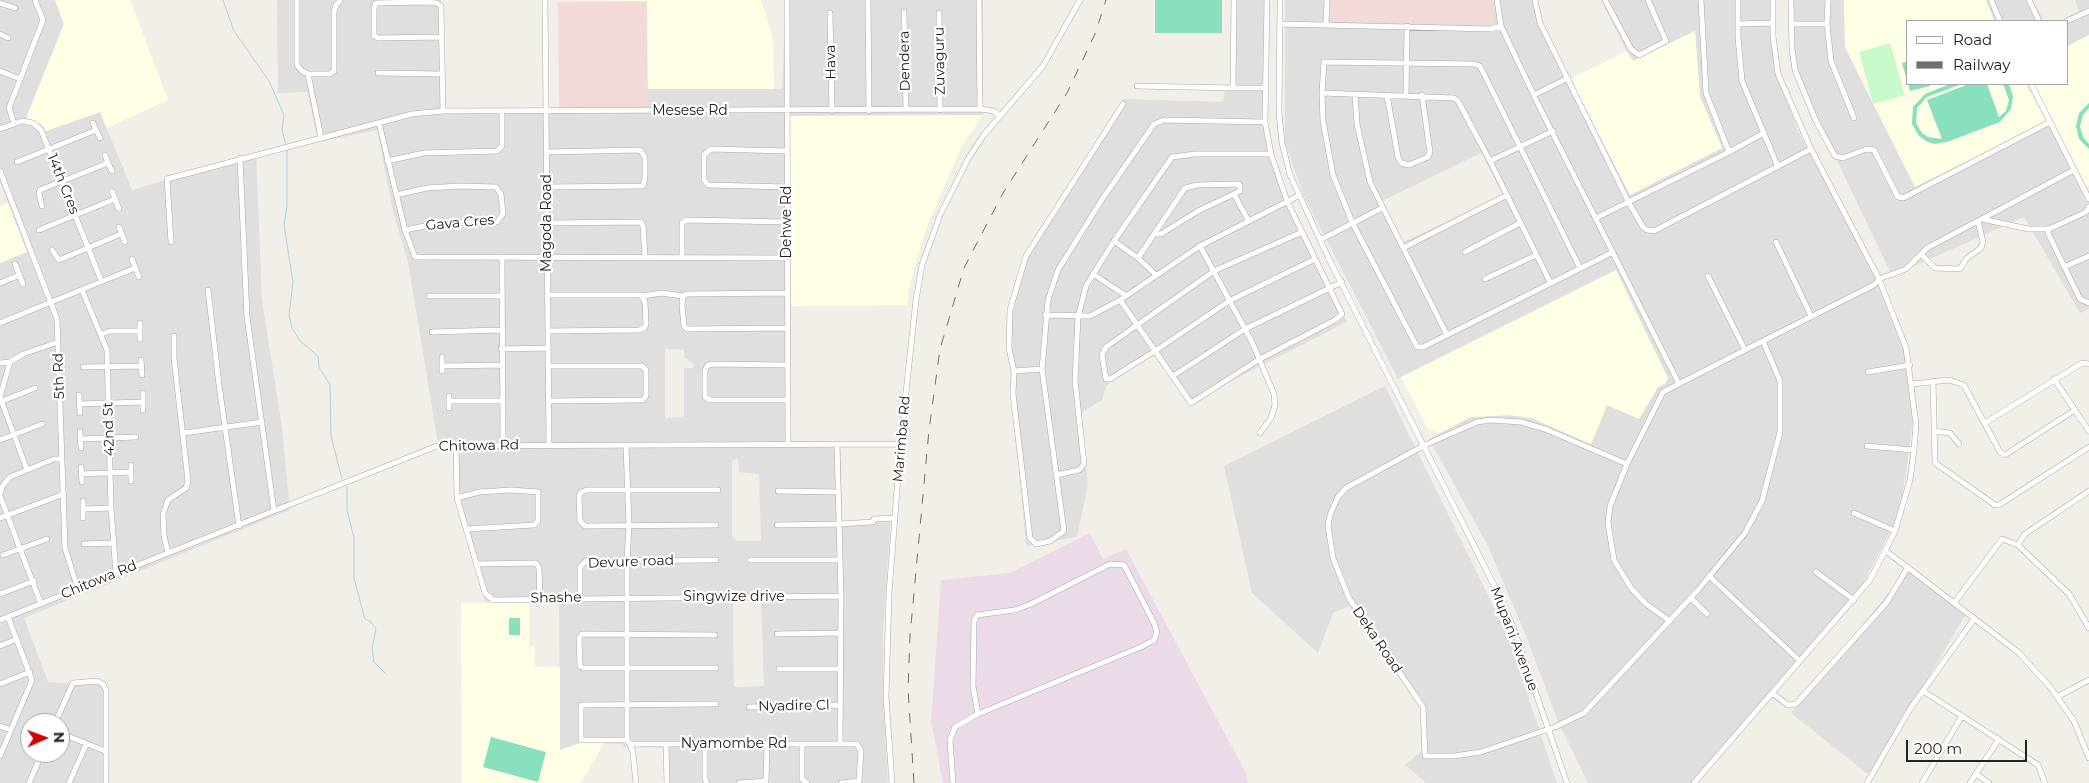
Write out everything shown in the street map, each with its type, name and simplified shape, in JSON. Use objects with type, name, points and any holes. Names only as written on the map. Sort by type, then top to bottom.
[{"type":"street","points":[[0,129],[14,123],[9,108],[43,20],[35,0]]},
{"type":"street","points":[[297,0],[297,65],[308,74],[330,74],[335,70],[334,12],[336,5],[340,1]]},
{"type":"street","name":"Magoda Road","points":[[545,0],[549,445]]},
{"type":"street","name":"Dehwe Rd","points":[[788,0],[788,444]]},
{"type":"street","points":[[868,0],[869,110]]},
{"type":"street","points":[[979,0],[980,110]]},
{"type":"street","name":"Marimba Rd","points":[[892,783],[886,697],[886,658],[894,518],[900,444],[916,300],[922,265],[940,215],[978,142],[1051,55],[1080,0]]},
{"type":"street","points":[[1233,88],[1234,0]]},
{"type":"street","points":[[1093,274],[1123,298],[1137,325],[1173,376],[1188,402],[1192,403],[1258,360],[1341,315],[1330,287],[1287,201],[1271,154],[1265,122],[1267,0]]},
{"type":"street","name":"Mupani Avenue","points":[[1280,0],[1279,124],[1282,143],[1298,196],[1497,591],[1513,627],[1567,783]]},
{"type":"street","points":[[1326,26],[1327,0]]},
{"type":"street","points":[[1497,0],[1501,26],[1679,384]]},
{"type":"street","points":[[1535,0],[1540,23],[1629,202],[1643,227],[1647,230],[1654,230],[1811,149]]},
{"type":"street","points":[[1605,0],[1631,49],[1638,55],[1666,41],[1648,0]]},
{"type":"street","points":[[1701,0],[1706,93],[1729,152]]},
{"type":"street","points":[[1738,0],[1742,81],[1762,134],[1778,167]]},
{"type":"street","points":[[1694,783],[1870,580],[1895,531],[1910,480],[1914,450],[1916,424],[1910,365],[1900,328],[1879,279],[1811,149],[1778,74],[1773,23],[1773,0]]},
{"type":"street","points":[[1791,0],[1795,70],[1816,121],[1835,156],[1843,158],[1866,149],[1874,150],[1898,197],[1903,198],[2050,122]]},
{"type":"street","points":[[1828,0],[1827,24],[1831,61],[1854,118]]},
{"type":"street","points":[[1991,0],[2000,20]]},
{"type":"street","points":[[2029,0],[2038,20]]},
{"type":"street","points":[[441,37],[378,38],[374,36],[374,8],[377,3],[426,1],[437,2],[441,6],[442,111]]},
{"type":"street","points":[[0,3],[7,2],[15,8]]},
{"type":"street","points":[[2069,20],[2089,10]]},
{"type":"street","name":"Dendera","points":[[904,12],[906,110]]},
{"type":"street","name":"Hava","points":[[830,13],[832,111]]},
{"type":"street","name":"Zuvaguru","points":[[939,13],[940,110]]},
{"type":"street","points":[[1738,24],[1773,23]]},
{"type":"street","points":[[1280,24],[1490,29],[1501,26]]},
{"type":"street","points":[[1791,24],[1827,24]]},
{"type":"street","points":[[1406,96],[1407,26]]},
{"type":"street","points":[[0,34],[8,38]]},
{"type":"street","points":[[1580,268],[1480,66],[1474,64],[1326,60],[1323,67],[1323,121],[1329,158],[1338,190],[1352,222],[1416,346],[1423,347],[1447,336],[1550,282],[1580,268],[1613,252]]},
{"type":"street","points":[[0,71],[20,79]]},
{"type":"street","points":[[378,73],[441,74]]},
{"type":"street","points":[[308,74],[321,137]]},
{"type":"street","points":[[1534,95],[1568,78]]},
{"type":"street","points":[[2032,85],[2089,199]]},
{"type":"street","points":[[1137,86],[1265,88]]},
{"type":"street","points":[[1322,93],[1387,96],[1422,95],[1456,99],[1490,161],[1550,282]]},
{"type":"street","points":[[1356,95],[1357,124],[1370,182],[1447,336]]},
{"type":"street","points":[[1387,96],[1398,157],[1401,163],[1409,165],[1428,157],[1430,152],[1422,95]]},
{"type":"street","points":[[1123,104],[1024,260],[1010,316],[1009,348],[1014,370],[1012,387],[1030,538],[1034,544],[1050,541],[1064,533],[1042,369],[1046,315],[1051,288],[1058,270],[1101,201],[1152,126],[1164,120],[1265,122]]},
{"type":"street","name":"Mesese Rd","points":[[171,242],[167,178],[412,114],[442,111],[980,110],[994,111],[1000,116]]},
{"type":"street","points":[[387,161],[424,152],[499,150],[502,146],[502,112]]},
{"type":"street","name":"14th Cres","points":[[14,123],[22,121],[37,125],[63,181],[101,280]]},
{"type":"street","points":[[93,123],[100,138]]},
{"type":"street","points":[[379,123],[405,230],[415,257],[788,258]]},
{"type":"street","points":[[17,162],[96,130]]},
{"type":"street","points":[[1490,161],[1552,131]]},
{"type":"street","points":[[1596,218],[1762,134]]},
{"type":"street","points":[[787,151],[711,149],[704,153],[704,180],[708,185],[787,188]]},
{"type":"street","points":[[547,152],[640,150],[645,161],[645,181],[643,186],[547,187]]},
{"type":"street","points":[[1056,475],[1079,470],[1084,464],[1074,380],[1078,317],[1083,294],[1114,241],[1172,157],[1195,154],[1271,154]]},
{"type":"street","points":[[105,155],[112,171]]},
{"type":"street","points":[[240,158],[247,317],[274,511]]},
{"type":"street","points":[[42,206],[40,190],[108,163]]},
{"type":"street","points":[[1670,621],[1646,604],[1631,588],[1614,560],[1608,523],[1610,506],[1627,464],[1660,396],[1667,389],[1874,286],[1879,279],[1906,268],[1927,248],[2074,170]]},
{"type":"street","name":"5th Rd","points":[[0,171],[52,302],[58,330],[65,552],[78,589]]},
{"type":"street","points":[[1138,258],[1156,234],[1185,188],[1195,185],[1239,184],[1240,191],[1198,211],[1161,234],[1156,234]]},
{"type":"street","name":"Gava Cres","points":[[396,195],[427,188],[453,186],[496,187],[502,194],[503,214],[498,222],[440,223],[405,230]]},
{"type":"street","points":[[112,191],[119,209]]},
{"type":"street","points":[[1234,194],[1248,220]]},
{"type":"street","points":[[1403,248],[1506,195]]},
{"type":"street","points":[[1046,315],[1090,316],[1123,298],[1200,246],[1298,196]]},
{"type":"street","points":[[39,230],[115,198]]},
{"type":"street","points":[[1320,240],[1382,208]]},
{"type":"street","points":[[1980,220],[2028,229],[2049,229],[2086,212],[2089,208]]},
{"type":"street","points":[[1921,254],[1935,268],[1960,269],[1966,259],[1981,248],[1983,242],[1980,220]]},
{"type":"street","points":[[682,258],[682,224],[685,221],[787,222]]},
{"type":"street","points":[[547,223],[641,222],[644,226],[645,258]]},
{"type":"street","points":[[1465,252],[1520,223]]},
{"type":"street","points":[[119,226],[125,242]]},
{"type":"street","points":[[2049,229],[2048,235],[2080,299],[2089,303]]},
{"type":"street","points":[[1302,232],[1214,271],[1104,349],[1102,355],[1106,379],[1155,351],[1229,301],[1315,259]]},
{"type":"street","points":[[52,250],[59,260],[121,234]]},
{"type":"street","points":[[1114,241],[1138,258],[1156,275]]},
{"type":"street","points":[[1776,242],[1811,316]]},
{"type":"street","points":[[1200,246],[1245,329],[1274,394],[1276,405],[1271,418],[1260,433]]},
{"type":"street","points":[[1485,280],[1536,255]]},
{"type":"street","points":[[2064,268],[2089,256]]},
{"type":"street","points":[[502,257],[500,330],[503,445]]},
{"type":"street","points":[[132,259],[139,277]]},
{"type":"street","points":[[15,264],[23,284]]},
{"type":"street","points":[[0,323],[82,290],[101,280],[135,268]]},
{"type":"street","points":[[0,283],[20,275]]},
{"type":"street","points":[[1708,276],[1744,350]]},
{"type":"street","points":[[1173,376],[1245,329],[1342,282]]},
{"type":"street","name":"42nd St","points":[[82,290],[102,334],[107,350],[111,508],[116,573]]},
{"type":"street","points":[[208,290],[239,526]]},
{"type":"street","points":[[548,295],[643,296],[661,293],[682,296],[689,293],[788,293]]},
{"type":"street","points":[[429,296],[501,296]]},
{"type":"street","points":[[548,331],[643,328],[646,324],[643,296]]},
{"type":"street","points":[[682,296],[684,326],[688,329],[788,328]]},
{"type":"street","points":[[140,323],[140,339]]},
{"type":"street","points":[[432,332],[500,330]]},
{"type":"street","points":[[102,334],[110,331],[140,331]]},
{"type":"street","points":[[168,552],[162,514],[168,500],[188,485],[184,433],[174,358],[174,336]]},
{"type":"street","points":[[1548,729],[1584,713],[1691,598],[1745,533],[1762,502],[1779,444],[1781,425],[1780,381],[1763,341]]},
{"type":"street","points":[[0,364],[10,362],[24,354],[58,342]]},
{"type":"street","points":[[501,349],[548,348]]},
{"type":"street","points":[[442,358],[442,368],[502,365]]},
{"type":"street","points":[[141,360],[142,375]]},
{"type":"street","points":[[10,362],[0,402],[27,470]]},
{"type":"street","points":[[1985,423],[2082,363],[2089,364]]},
{"type":"street","points":[[788,365],[708,365],[705,370],[705,397],[710,400],[788,400]]},
{"type":"street","points":[[1868,372],[1910,365]]},
{"type":"street","points":[[83,367],[142,366]]},
{"type":"street","points":[[548,366],[642,366],[646,370],[646,396],[643,400],[549,401]]},
{"type":"street","points":[[1014,370],[1042,369]]},
{"type":"street","points":[[2054,379],[2089,431]]},
{"type":"street","points":[[1912,384],[1933,380],[1950,380],[1964,385],[2000,452],[2005,455],[2075,410]]},
{"type":"street","points":[[1933,380],[1935,463],[1995,505],[1999,505],[2089,447]]},
{"type":"street","points":[[0,402],[35,388]]},
{"type":"street","points":[[143,393],[143,410]]},
{"type":"street","points":[[79,395],[80,413]]},
{"type":"street","points":[[449,408],[449,399],[502,401]]},
{"type":"street","points":[[80,404],[143,402]]},
{"type":"street","points":[[1425,445],[1477,422],[1513,421],[1545,429],[1627,464]]},
{"type":"street","points":[[184,433],[262,422]]},
{"type":"street","points":[[0,440],[42,424]]},
{"type":"street","points":[[80,431],[81,448]]},
{"type":"street","points":[[1934,431],[1950,433],[1959,444]]},
{"type":"street","points":[[81,439],[136,437]]},
{"type":"street","name":"Chitowa Rd","points":[[0,620],[168,552],[239,526],[432,447],[503,445],[900,444]]},
{"type":"street","points":[[626,445],[629,526],[627,561],[628,742],[633,753],[636,783]]},
{"type":"street","points":[[838,445],[841,596],[840,744]]},
{"type":"street","name":"Deka Road","points":[[1425,445],[1346,488],[1338,497],[1330,515],[1328,526],[1329,540],[1349,598],[1423,707],[1425,756],[1454,756],[1481,752],[1548,729]]},
{"type":"street","points":[[456,446],[458,498],[477,564],[536,563],[539,568],[540,599]]},
{"type":"street","points":[[1867,446],[1914,450]]},
{"type":"street","points":[[41,604],[34,581],[0,495],[3,485],[10,477],[54,459],[61,459]]},
{"type":"street","points":[[131,465],[131,481]]},
{"type":"street","points":[[81,467],[82,482]]},
{"type":"street","points":[[81,474],[130,472]]},
{"type":"street","points":[[458,498],[479,492],[512,490],[538,492],[538,521],[536,524],[467,530]]},
{"type":"street","points":[[716,525],[585,526],[581,524],[579,517],[579,496],[582,491],[718,490]]},
{"type":"street","points":[[778,491],[838,492]]},
{"type":"street","points":[[2018,545],[2026,534],[2089,491]]},
{"type":"street","points":[[0,518],[64,494]]},
{"type":"street","points":[[83,502],[83,518]]},
{"type":"street","points":[[83,509],[111,508]]},
{"type":"street","points":[[1854,513],[1895,531]]},
{"type":"street","points":[[777,525],[873,522],[874,518],[894,518]]},
{"type":"street","points":[[3,555],[48,539]]},
{"type":"street","points":[[1954,603],[2002,539],[2018,545],[2069,594],[2089,628]]},
{"type":"street","points":[[84,544],[113,543]]},
{"type":"street","points":[[1886,551],[2018,652],[2074,721],[2089,758]]},
{"type":"street","name":"Devure road","points":[[580,598],[580,568],[582,562],[716,560]]},
{"type":"street","points":[[750,560],[840,560]]},
{"type":"street","name":"Shashe","points":[[477,564],[487,596],[493,600],[627,597]]},
{"type":"street","points":[[953,783],[952,732],[965,721],[1154,640],[1157,629],[1124,565],[1110,564],[1031,604],[1015,610],[977,614],[974,621],[973,686],[978,714]]},
{"type":"street","points":[[1772,693],[1788,704],[1796,704],[1886,602],[1908,567]]},
{"type":"street","points":[[1816,572],[1854,600]]},
{"type":"street","points":[[1709,576],[1800,661]]},
{"type":"street","points":[[0,594],[34,581]]},
{"type":"street","name":"Singwize drive","points":[[627,597],[841,596]]},
{"type":"street","points":[[1691,598],[1708,614]]},
{"type":"street","points":[[0,756],[31,685],[30,672],[8,617]]},
{"type":"street","points":[[1867,783],[1923,691],[1974,619]]},
{"type":"street","points":[[777,634],[841,633]]},
{"type":"street","points":[[715,635],[582,634],[579,638],[580,666],[583,668],[716,668]]},
{"type":"street","points":[[0,646],[17,639]]},
{"type":"street","points":[[779,669],[840,669]]},
{"type":"street","points":[[0,684],[30,672]]},
{"type":"street","points":[[2057,698],[2089,680]]},
{"type":"street","points":[[60,713],[73,683],[80,681],[100,682],[106,690],[106,783]]},
{"type":"street","points":[[1923,691],[2038,765],[2042,771],[2044,783]]},
{"type":"street","points":[[627,705],[716,704]]},
{"type":"street","name":"Nyadire Cl","points":[[749,707],[839,704]]},
{"type":"street","name":"Nyamombe Rd","points":[[627,705],[581,705],[579,738],[583,740],[666,744],[857,744],[861,750],[859,781],[840,783]]},
{"type":"street","points":[[1922,783],[1962,716]]},
{"type":"street","points":[[0,726],[11,730]]},
{"type":"street","points":[[70,737],[105,751]]},
{"type":"street","points":[[1970,783],[1999,739]]},
{"type":"street","points":[[705,743],[705,779],[707,783]]},
{"type":"street","points":[[739,783],[766,781],[767,743]]},
{"type":"street","points":[[69,783],[86,744]]},
{"type":"street","points":[[666,744],[667,783]]},
{"type":"street","points":[[802,744],[802,780],[807,783]]},
{"type":"street","points":[[28,783],[37,763]]},
{"type":"street","points":[[1976,774],[1989,783]]},
{"type":"shaded area","points":[[0,0],[55,0],[65,24],[27,118],[42,125],[46,131],[100,112],[132,190],[256,153],[262,300],[282,427],[290,510],[24,618],[48,682],[107,685],[110,783],[0,783],[0,206],[8,203],[0,181]]},
{"type":"shaded area","points":[[55,0],[130,0],[168,100],[107,128],[100,112],[46,131],[42,125],[26,118],[64,24]]},
{"type":"shaded area","points":[[277,0],[441,0],[445,109],[647,107],[648,89],[782,89],[786,0],[983,0],[983,115],[789,116],[791,442],[841,442],[842,523],[891,517],[883,630],[883,693],[888,783],[665,783],[664,748],[624,747],[623,744],[580,743],[560,750],[559,602],[485,602],[454,492],[453,443],[438,444],[408,263],[393,211],[377,130],[318,142],[307,92],[278,93]],"holes":[[[665,349],[684,350],[684,357],[694,364],[693,368],[684,368],[684,417],[665,418]],[[738,459],[739,472],[759,474],[761,541],[736,541],[732,535],[732,460]],[[733,600],[761,601],[764,686],[734,687]]]},
{"type":"shaded area","points":[[558,0],[761,0],[773,39],[774,89],[648,89],[647,1]]},
{"type":"shaded area","points":[[1236,0],[1265,0],[1265,114],[1284,199],[1347,322],[1188,403],[1153,352],[1106,386],[1102,400],[1079,414],[1088,484],[1077,537],[1026,546],[1007,336],[1023,259],[1123,99],[1223,102],[1225,91],[1235,87]]},
{"type":"shaded area","points":[[1285,0],[1330,0],[1329,17],[1494,24],[1494,0],[1537,0],[1538,15],[1630,195],[1722,148],[1700,97],[1695,31],[1632,62],[1601,0],[1773,0],[1773,58],[1797,129],[1900,323],[1913,421],[1900,513],[1857,595],[1694,783],[1588,783],[1558,721],[1526,636],[1488,546],[1429,439],[1471,417],[1509,415],[1532,418],[1591,444],[1607,405],[1639,418],[1658,387],[1666,383],[1616,271],[1398,379],[1303,194],[1285,142]],"holes":[[[1481,153],[1503,195],[1401,243],[1380,202]]]},
{"type":"shaded area","points":[[1330,0],[1494,0],[1494,24],[1333,22],[1329,17]]},
{"type":"shaded area","points":[[1794,0],[1844,0],[1845,47],[1915,187],[2051,120],[2089,195],[2089,309],[2080,313],[2024,217],[1892,276],[1801,85],[1793,52]]},
{"type":"shaded area","points":[[1844,0],[1986,0],[1994,20],[1906,20],[1906,85],[2026,85],[2046,122],[1915,187],[1845,47]]},
{"type":"shaded area","points":[[1986,0],[2033,0],[2043,20],[1994,20]]},
{"type":"shaded area","points":[[2075,0],[2089,0],[2089,35],[2069,45],[2069,20],[2063,20],[2079,11]]},
{"type":"shaded area","points":[[647,1],[648,107],[559,108],[558,2]]},
{"type":"shaded area","points":[[1695,31],[1700,97],[1722,148],[1630,195],[1570,79],[1627,51],[1633,61]]},
{"type":"shaded area","points":[[2089,35],[2089,185],[2085,187],[2034,85],[2069,85],[2069,45]]},
{"type":"shaded area","points":[[983,115],[962,146],[927,226],[909,288],[907,305],[790,306],[789,116]]},
{"type":"shaded area","points":[[8,203],[27,252],[0,263],[0,206]]},
{"type":"shaded area","points":[[1616,270],[1668,378],[1666,383],[1658,387],[1639,419],[1607,405],[1591,444],[1532,418],[1509,415],[1471,417],[1440,433],[1428,429],[1401,377]]},
{"type":"shaded area","points":[[1385,386],[1507,634],[1557,783],[1426,783],[1405,765],[1423,750],[1421,709],[1349,606],[1333,613],[1318,653],[1252,593],[1224,466]]},
{"type":"shaded area","points":[[1090,533],[1103,559],[1126,549],[1247,775],[1248,783],[943,783],[931,721],[941,580],[1010,573]]},
{"type":"shaded area","points":[[1907,570],[1966,614],[1870,776],[1791,713]]},
{"type":"shaded area","points":[[529,602],[529,647],[535,647],[535,667],[560,667],[560,750],[580,743],[604,743],[581,783],[462,783],[461,603]]},
{"type":"green space","points":[[1155,0],[1222,0],[1222,33],[1155,33]]},
{"type":"green space","points":[[1890,43],[1905,95],[1873,104],[1859,52]]},
{"type":"green space","points":[[1906,62],[1906,77],[1902,63]]},
{"type":"green space","points":[[1908,85],[1930,85],[1910,91]]},
{"type":"green space","points":[[1948,85],[1959,85],[1927,97],[1917,108],[1916,123],[1922,133],[1928,137],[1942,139],[1927,100],[1966,85],[1987,85],[1999,117],[2006,111],[2009,100],[2003,85],[2009,85],[2013,96],[2011,109],[2000,122],[1947,142],[1934,144],[1919,136],[1912,124],[1913,107],[1925,94]]},
{"type":"green space","points":[[2089,103],[2089,108],[2083,115],[2080,126],[2083,137],[2089,144],[2089,149],[2079,139],[2076,126],[2079,113]]},
{"type":"green space","points":[[509,618],[520,618],[520,635],[509,635]]},
{"type":"green space","points":[[491,737],[546,752],[538,782],[483,767]]},
{"type":"waterway","points":[[223,0],[234,31],[269,81],[284,115],[282,130],[286,145]]},
{"type":"waterway","points":[[287,149],[287,206],[284,225],[293,282],[289,315],[292,328],[300,341],[318,356],[319,367],[330,385],[331,436],[342,479]]},
{"type":"waterway","points":[[347,487],[347,510],[354,538],[354,578],[365,619],[371,622],[376,629],[372,649],[374,662],[386,674]]},
{"type":"railway","points":[[914,783],[908,689],[910,636],[929,430],[940,349],[964,268],[1003,193],[1067,93],[1095,34],[1106,0]]}]
